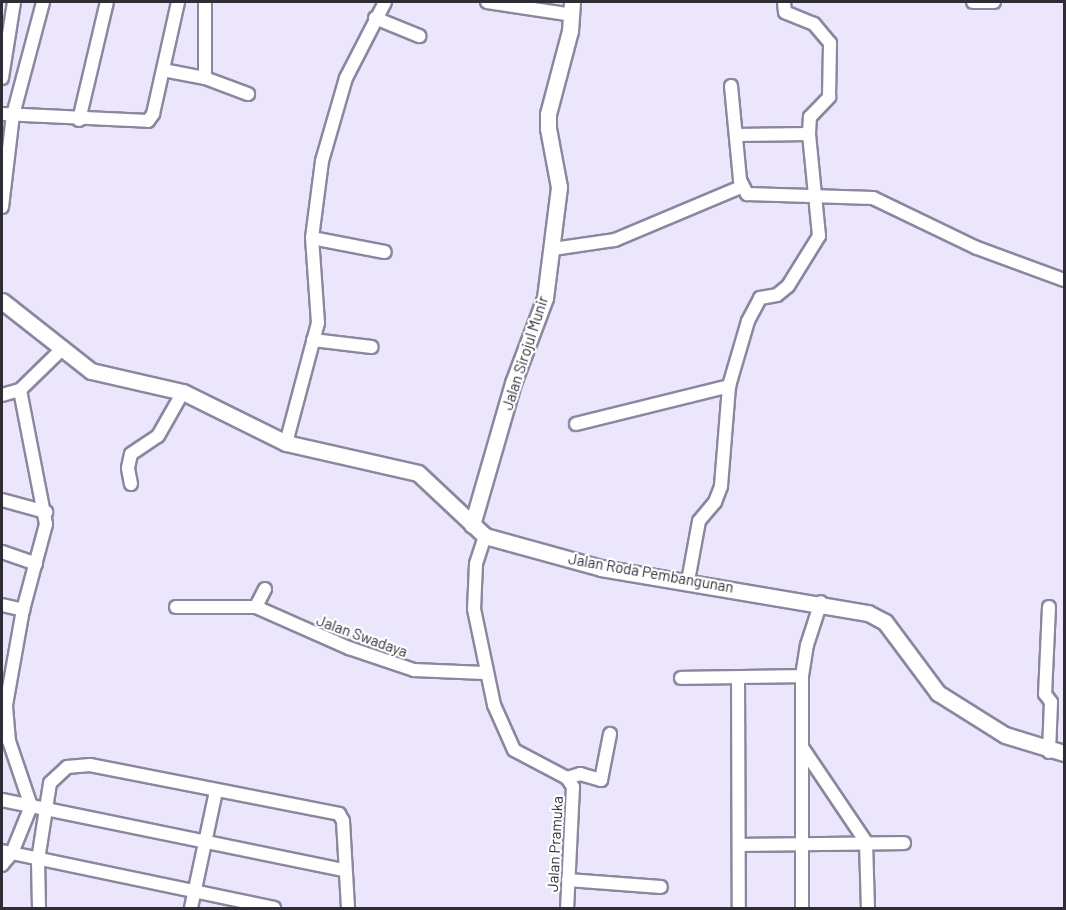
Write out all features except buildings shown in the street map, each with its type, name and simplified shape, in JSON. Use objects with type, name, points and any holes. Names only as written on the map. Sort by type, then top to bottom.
[{"type":"street","points":[[2,78],[14,2]]},
{"type":"street","points":[[2,207],[7,114],[43,2]]},
{"type":"street","points":[[79,120],[107,2]]},
{"type":"street","points":[[7,114],[79,120],[148,121],[153,114],[178,2]]},
{"type":"street","points":[[205,2],[205,78]]},
{"type":"street","points":[[286,443],[318,324],[311,271],[312,238],[322,160],[343,87],[375,18],[385,2]]},
{"type":"street","points":[[487,2],[572,8]]},
{"type":"street","points":[[688,581],[699,521],[715,502],[721,486],[729,386],[756,303],[788,286],[817,241],[816,197],[809,134],[810,117],[829,97],[830,43],[814,24],[786,12],[784,2]]},
{"type":"street","points":[[973,2],[994,2]]},
{"type":"street","name":"Jalan Sirojul Munir","points":[[472,525],[513,383],[545,298],[560,187],[548,128],[548,114],[572,8]]},
{"type":"street","points":[[375,18],[419,36]]},
{"type":"street","points":[[163,70],[205,78],[248,94]]},
{"type":"street","points":[[731,86],[741,187],[747,194],[860,197],[884,202],[976,248],[1065,280]]},
{"type":"street","points":[[736,135],[809,134]]},
{"type":"street","points":[[553,249],[615,240],[741,187]]},
{"type":"street","points":[[312,238],[385,252]]},
{"type":"street","name":"Jalan Roda Pembangunan","points":[[2,301],[60,351],[103,376],[183,392],[286,443],[418,473],[485,536],[601,568],[821,602],[868,612],[885,622],[938,693],[1005,735],[1057,752]]},
{"type":"street","points":[[312,340],[372,347]]},
{"type":"street","points":[[2,395],[20,390],[60,351]]},
{"type":"street","points":[[576,424],[729,386]]},
{"type":"street","points":[[20,390],[46,512],[4,704],[7,756],[31,806]]},
{"type":"street","points":[[131,484],[128,468],[131,454],[158,436],[183,392]]},
{"type":"street","points":[[2,500],[46,512]]},
{"type":"street","name":"Jalan Pramuka","points":[[485,536],[476,564],[474,609],[484,673],[514,750],[567,778],[573,790],[567,909]]},
{"type":"street","points":[[2,552],[36,564]]},
{"type":"street","points":[[176,607],[256,608],[265,590]]},
{"type":"street","points":[[802,909],[802,676],[807,645],[821,602]]},
{"type":"street","points":[[2,605],[23,610]]},
{"type":"street","name":"Jalan Swadaya","points":[[256,608],[398,666],[431,672],[484,673]]},
{"type":"street","points":[[1049,608],[1045,694],[1051,702],[1057,752]]},
{"type":"street","points":[[2,653],[15,657]]},
{"type":"street","points":[[681,678],[802,676]]},
{"type":"street","points":[[738,678],[739,909]]},
{"type":"street","points":[[567,778],[580,774],[601,780],[610,734]]},
{"type":"street","points":[[802,747],[866,842],[868,909]]},
{"type":"street","points":[[39,909],[38,860],[44,808],[50,783],[58,772],[79,765],[339,814],[343,821],[348,909]]},
{"type":"street","points":[[191,909],[216,791]]},
{"type":"street","points":[[2,800],[205,844],[344,870]]},
{"type":"street","points":[[2,865],[31,806]]},
{"type":"street","points":[[740,844],[904,843]]},
{"type":"street","points":[[7,852],[274,909]]},
{"type":"street","points":[[568,880],[661,887]]}]
